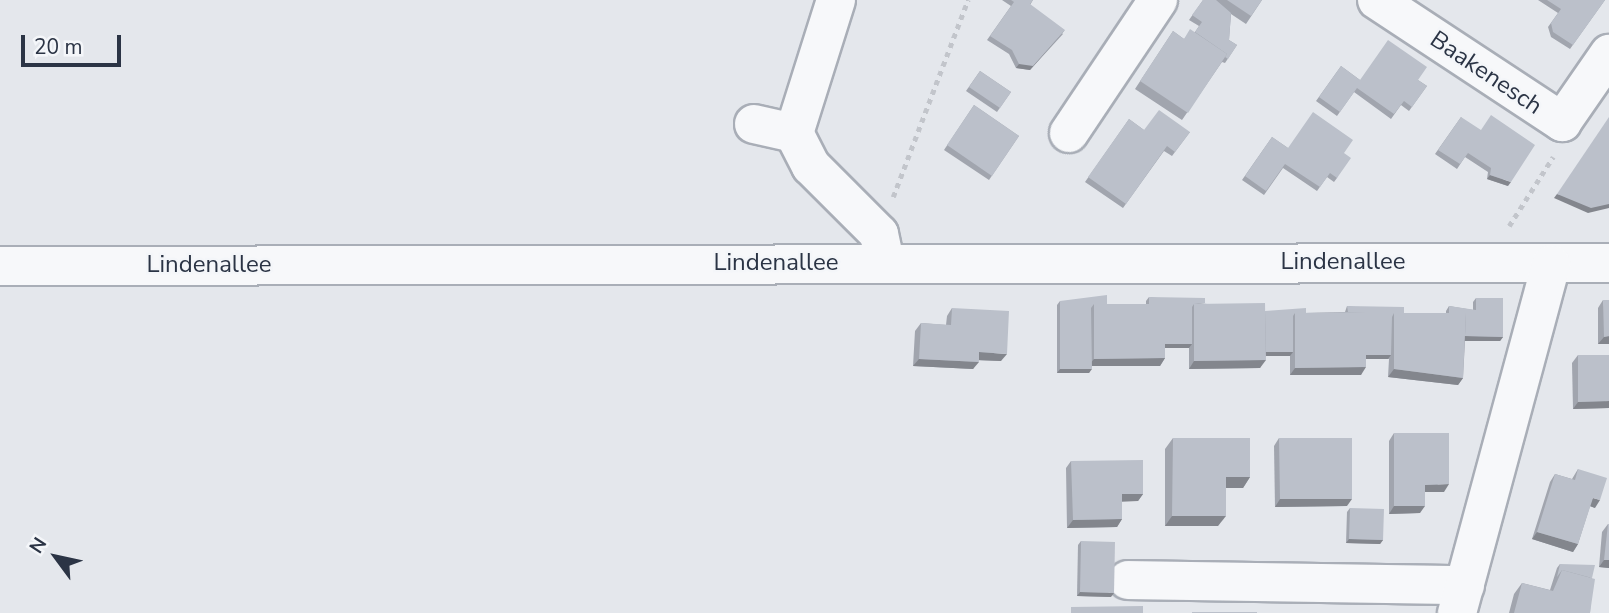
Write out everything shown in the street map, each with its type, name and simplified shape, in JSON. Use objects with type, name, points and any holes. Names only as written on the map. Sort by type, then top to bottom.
[{"type":"street","points":[[836,0],[794,133],[811,166],[882,248]]},
{"type":"street","points":[[1069,134],[1158,0]]},
{"type":"street","name":"Baakenesch","points":[[1377,0],[1562,122],[1609,54]]},
{"type":"street","points":[[754,124],[794,133]]},
{"type":"street","name":"Lindenallee","points":[[0,266],[882,248],[1551,264],[1609,263]]},
{"type":"street","points":[[1128,580],[1461,599],[1551,264]]},
{"type":"path","points":[[882,248],[968,0]]},
{"type":"path","points":[[1491,262],[1559,148],[1562,122]]},
{"type":"building","points":[[1011,0],[1033,0],[1030,4],[1065,30],[1033,66],[1019,64],[1012,50],[990,36],[1014,2]]},
{"type":"building","points":[[1203,0],[1216,0],[1231,13],[1229,40],[1237,45],[1228,59],[1225,57],[1227,54],[1195,32],[1202,22],[1192,15]]},
{"type":"building","points":[[1227,0],[1262,0],[1251,16]]},
{"type":"building","points":[[1547,0],[1605,0],[1573,45],[1553,32],[1551,23],[1561,9]]},
{"type":"building","points":[[1190,29],[1227,54],[1188,113],[1140,81],[1173,31],[1184,39]]},
{"type":"building","points":[[1388,40],[1427,67],[1418,80],[1427,86],[1412,107],[1404,101],[1394,114],[1357,88],[1340,112],[1319,97],[1341,66],[1360,80]]},
{"type":"building","points":[[980,71],[1011,92],[1000,108],[969,87]]},
{"type":"building","points":[[974,105],[1019,136],[992,176],[947,145]]},
{"type":"building","points":[[1159,110],[1190,132],[1175,152],[1167,146],[1126,204],[1088,177],[1129,119],[1144,130]]},
{"type":"building","points":[[1313,112],[1353,140],[1344,153],[1351,158],[1337,178],[1330,173],[1320,187],[1285,164],[1266,191],[1245,176],[1272,137],[1288,148]]},
{"type":"building","points":[[1491,115],[1535,145],[1511,182],[1490,175],[1491,168],[1468,153],[1460,164],[1438,150],[1461,117],[1481,130]]},
{"type":"building","points":[[1609,117],[1609,204],[1591,208],[1557,194]]},
{"type":"building","points":[[1107,295],[1107,304],[1094,304],[1091,308],[1092,369],[1060,369],[1060,301]]},
{"type":"building","points":[[1149,297],[1205,298],[1205,303],[1194,304],[1192,307],[1192,344],[1165,344],[1165,304],[1149,304]]},
{"type":"building","points":[[1476,298],[1503,298],[1503,337],[1465,336],[1466,313],[1449,313],[1449,306],[1476,310]]},
{"type":"building","points":[[1603,300],[1609,300],[1609,336],[1604,337]]},
{"type":"building","points":[[1265,303],[1266,360],[1194,361],[1194,304]]},
{"type":"building","points":[[1094,304],[1165,304],[1165,358],[1094,359]]},
{"type":"building","points":[[1347,306],[1404,307],[1404,313],[1394,313],[1392,317],[1391,355],[1366,355],[1366,312],[1348,312]]},
{"type":"building","points":[[952,308],[1009,311],[1007,354],[979,352],[979,362],[919,359],[921,323],[951,325]]},
{"type":"building","points":[[1306,308],[1306,313],[1295,313],[1293,316],[1293,352],[1266,352],[1265,311]]},
{"type":"building","points":[[1366,312],[1366,367],[1295,368],[1295,313]]},
{"type":"building","points":[[1394,313],[1466,313],[1463,378],[1394,369]]},
{"type":"building","points":[[1578,355],[1609,355],[1609,401],[1578,402]]},
{"type":"building","points":[[1394,433],[1449,433],[1449,484],[1425,485],[1425,506],[1394,506]]},
{"type":"building","points":[[1173,438],[1250,438],[1250,477],[1226,477],[1226,516],[1172,516]]},
{"type":"building","points":[[1279,438],[1352,438],[1352,499],[1280,499]]},
{"type":"building","points":[[1143,460],[1143,494],[1122,494],[1122,519],[1073,520],[1071,461]]},
{"type":"building","points":[[1578,469],[1607,478],[1600,500],[1593,498],[1578,544],[1537,532],[1555,474],[1575,480]]},
{"type":"building","points":[[1350,508],[1384,509],[1383,540],[1349,539]]},
{"type":"building","points":[[1608,524],[1609,560],[1604,560]]},
{"type":"building","points":[[1081,541],[1115,542],[1114,593],[1080,592]]},
{"type":"building","points":[[1560,564],[1595,565],[1592,578],[1562,570],[1557,577]]},
{"type":"building","points":[[1562,570],[1595,579],[1590,613],[1514,613],[1522,583],[1553,591]]},
{"type":"building","points":[[1143,606],[1143,613],[1071,613],[1071,607]]},
{"type":"building","points":[[1257,612],[1257,613],[1192,613]]}]
